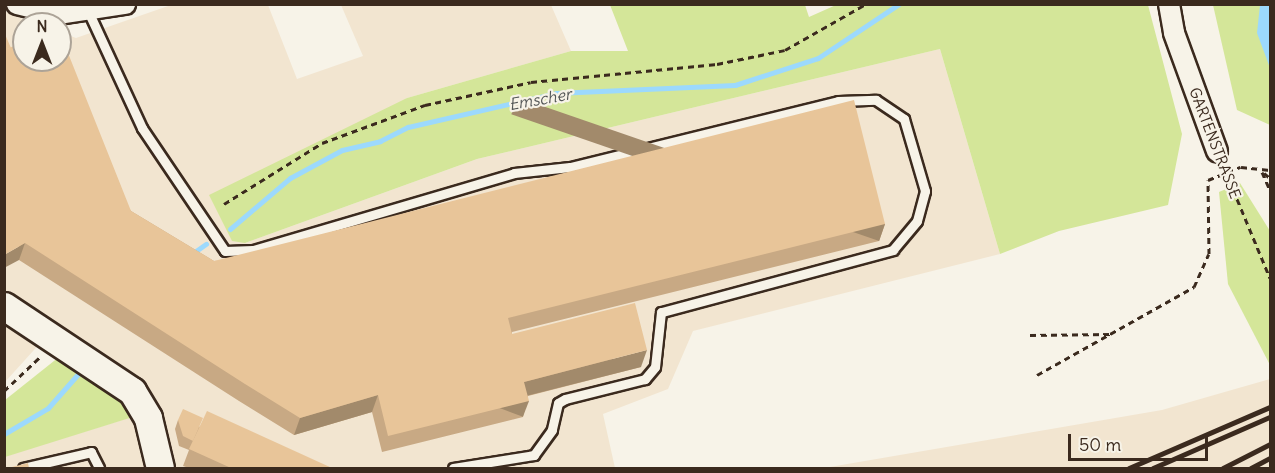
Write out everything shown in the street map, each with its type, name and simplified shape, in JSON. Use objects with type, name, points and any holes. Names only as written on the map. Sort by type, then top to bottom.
[{"type":"street","points":[[16,4],[58,14],[125,4]]},
{"type":"street","name":"GARTENSTRASSE","points":[[1169,4],[1174,33],[1217,151]]},
{"type":"street","points":[[4,306],[56,336],[137,398],[160,468]]},
{"type":"lane","points":[[88,11],[142,128],[225,250],[253,250],[514,173],[570,167],[838,101],[876,100],[904,119],[925,191],[917,221],[893,250],[661,312],[655,367],[645,379],[565,399],[552,430],[534,455],[453,468]]},
{"type":"lane","points":[[23,468],[91,452],[99,468]]},
{"type":"path","points":[[225,204],[322,143],[425,105],[531,82],[717,64],[785,50],[866,4]]},
{"type":"path","name":"GARTENSTRASSE","points":[[1217,151],[1270,278]]},
{"type":"path","points":[[1037,375],[1114,334],[1194,287],[1209,254],[1208,180],[1225,170],[1262,172],[1270,170]]},
{"type":"path","points":[[1262,172],[1270,178]]},
{"type":"path","points":[[1262,172],[1270,190]]},
{"type":"path","points":[[1030,335],[1070,331],[1114,334]]},
{"type":"path","points":[[4,391],[56,336]]},
{"type":"shaded area","points":[[171,5],[268,5],[297,79],[363,56],[341,5],[551,5],[571,51],[407,98],[245,243],[477,159],[940,49],[1000,254],[693,331],[668,389],[603,414],[615,468],[5,468],[5,456],[135,416],[43,340],[5,382],[4,11],[12,14],[12,72],[72,72],[72,36],[76,38]]},
{"type":"shaded area","points":[[1270,379],[1270,468],[824,468],[1162,410]]},
{"type":"green space","points":[[610,5],[805,5],[809,17],[836,5],[1148,5],[1182,134],[1168,205],[1059,231],[1000,254],[940,49],[477,159],[245,243],[232,241],[209,195],[407,98],[571,51],[628,51]]},
{"type":"green space","points":[[1213,5],[1270,5],[1270,125],[1237,110]]},
{"type":"green space","points":[[1240,183],[1270,231],[1270,365],[1228,284],[1219,192]]},
{"type":"green space","points":[[64,353],[104,382],[136,416],[5,457],[5,400]]},
{"type":"water","points":[[1260,5],[1270,5],[1270,68],[1257,33]]},
{"type":"building","points":[[4,32],[11,48],[4,50]]},
{"type":"building","points":[[12,47],[12,72],[72,72],[72,63],[131,211],[214,261],[854,100],[885,224],[508,318],[512,334],[635,303],[647,350],[524,382],[529,401],[388,436],[378,395],[300,418],[25,243],[4,255],[4,50]]},
{"type":"building","points":[[183,409],[203,418],[193,441],[183,436],[178,420]]},
{"type":"building","points":[[207,411],[332,468],[231,468],[189,449]]},
{"type":"building","points":[[28,463],[29,468],[8,468]]},
{"type":"waterway","name":"Emscher","points":[[230,229],[290,178],[342,150],[380,141],[408,127],[556,93],[735,85],[818,58],[899,4]]},
{"type":"waterway","name":"Emscher","points":[[193,253],[206,244]]},
{"type":"waterway","name":"Emscher","points":[[4,434],[48,408],[78,374]]},
{"type":"railway","points":[[1129,468],[1270,407]]},
{"type":"railway","points":[[1153,468],[1270,417]]},
{"type":"railway","points":[[1223,468],[1270,444]]},
{"type":"railway","points":[[1251,468],[1270,458]]}]
